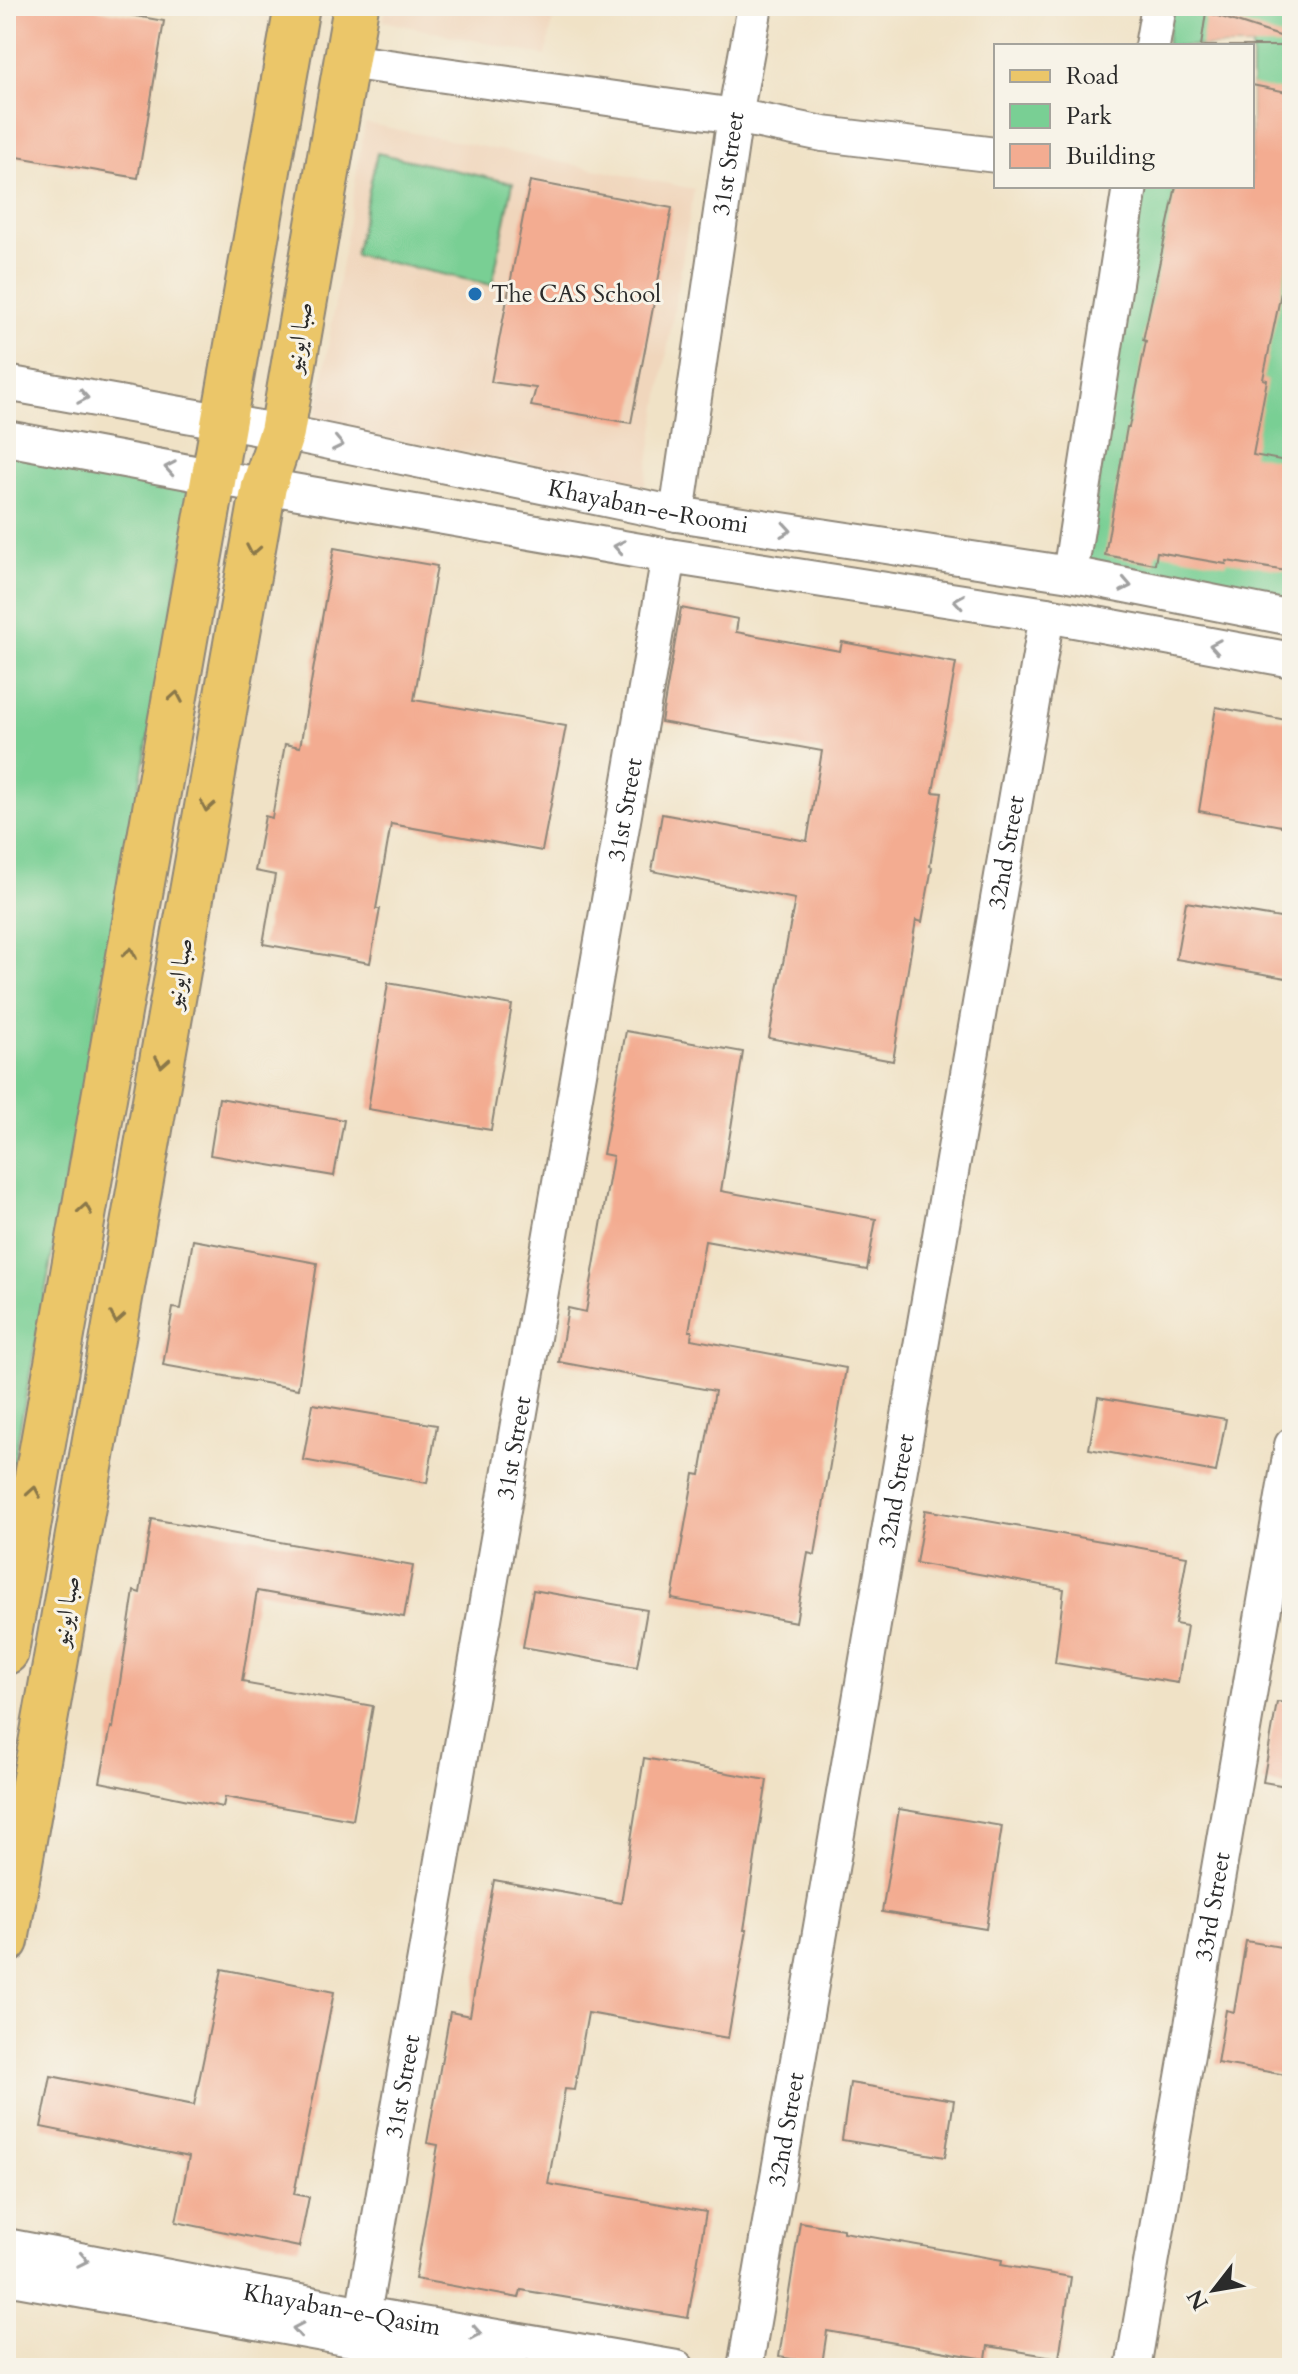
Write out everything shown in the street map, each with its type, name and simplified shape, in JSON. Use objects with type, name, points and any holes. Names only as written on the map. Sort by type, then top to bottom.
[{"type":"main road","points":[[6,1652],[297,6]]},
{"type":"main road","name":"صبا ایونیو","points":[[6,1941],[264,486],[292,435],[355,62],[356,6]]},
{"type":"street","points":[[374,6],[355,62],[735,116],[823,134],[994,155]]},
{"type":"street","name":"31st Street","points":[[677,514],[735,116],[755,6]]},
{"type":"street","points":[[1152,44],[1159,6]]},
{"type":"street","points":[[1070,574],[1130,188]]},
{"type":"street","name":"Khayaban-e-Roomi","points":[[6,383],[292,435],[677,514],[1070,574],[1292,618]]},
{"type":"street","name":"Khayaban-e-Roomi","points":[[6,438],[669,556],[1047,615],[1292,660]]},
{"type":"street","name":"31st Street","points":[[359,2327],[669,556]]},
{"type":"street","name":"32nd Street","points":[[745,2368],[1047,615]]},
{"type":"street","name":"33rd Street","points":[[1133,2368],[1292,1445]]},
{"type":"street","name":"Khayaban-e-Qasim","points":[[6,2246],[359,2327],[512,2368]]},
{"type":"street","name":"Khayaban-e-Qasim","points":[[6,2277],[677,2368]]},
{"type":"shaded area","points":[[386,6],[555,6],[546,56],[383,21]]},
{"type":"shaded area","points":[[365,123],[694,189],[645,485],[315,425]]},
{"type":"green space","points":[[1173,6],[1292,6],[1292,599],[1086,560],[1144,188],[1254,188],[1254,44],[1166,44]]},
{"type":"green space","points":[[377,153],[513,183],[492,285],[355,255]]},
{"type":"green space","points":[[6,453],[195,487],[6,1503]]},
{"type":"building","points":[[6,6],[80,6],[164,21],[138,178],[6,155]]},
{"type":"building","points":[[1206,12],[1292,40],[1292,46],[1201,44]]},
{"type":"building","points":[[1254,85],[1292,93],[1292,240],[1263,379],[1267,380],[1253,455],[1292,462],[1292,572],[1157,552],[1155,564],[1105,555],[1127,427],[1146,341],[1143,340],[1176,188],[1254,188]]},
{"type":"building","points":[[530,181],[672,208],[631,423],[531,406],[536,388],[491,382]]},
{"type":"building","points":[[334,548],[437,566],[414,700],[566,726],[542,851],[391,824],[370,963],[263,944],[275,875],[255,871],[265,816],[272,818],[285,744],[300,747]]},
{"type":"building","points":[[681,608],[738,619],[736,632],[840,651],[842,642],[956,663],[933,792],[942,793],[932,867],[922,922],[916,920],[893,1061],[769,1038],[795,899],[652,871],[662,814],[807,841],[822,751],[661,722]]},
{"type":"building","points":[[1216,707],[1292,721],[1292,828],[1199,811]]},
{"type":"building","points":[[1186,902],[1292,920],[1292,979],[1176,959]]},
{"type":"building","points":[[388,983],[512,1005],[491,1130],[368,1109]]},
{"type":"building","points":[[626,1031],[743,1052],[721,1191],[876,1219],[867,1270],[705,1241],[689,1331],[692,1331],[691,1339],[846,1368],[815,1555],[808,1553],[796,1622],[672,1599],[694,1474],[700,1475],[715,1391],[559,1362],[568,1308],[586,1312],[613,1156],[603,1154]]},
{"type":"building","points":[[219,1098],[344,1120],[334,1176],[210,1155]]},
{"type":"building","points":[[193,1240],[317,1263],[298,1389],[163,1365],[173,1308],[181,1309]]},
{"type":"building","points":[[1098,1397],[1226,1419],[1216,1472],[1089,1449]]},
{"type":"building","points":[[313,1404],[437,1425],[427,1483],[303,1460]]},
{"type":"building","points":[[925,1510],[1187,1556],[1175,1624],[1187,1626],[1178,1683],[1055,1663],[1064,1589],[916,1563]]},
{"type":"building","points":[[152,1519],[413,1566],[404,1617],[257,1591],[242,1681],[373,1706],[353,1820],[225,1797],[223,1807],[100,1782],[113,1728],[134,1591],[140,1593]]},
{"type":"building","points":[[533,1590],[647,1610],[637,1667],[523,1647]]},
{"type":"building","points":[[1277,1702],[1292,1703],[1292,1787],[1263,1782]]},
{"type":"building","points":[[644,1758],[767,1780],[744,1930],[747,1930],[728,2038],[588,2013],[574,2090],[565,2089],[548,2184],[706,2212],[688,2318],[521,2290],[519,2298],[415,2279],[438,2145],[427,2143],[450,2012],[470,2016],[494,1880],[621,1903]]},
{"type":"building","points":[[899,1809],[1002,1826],[986,1929],[882,1912]]},
{"type":"building","points":[[1246,1941],[1292,1949],[1292,2076],[1217,2063],[1226,2010],[1234,2012]]},
{"type":"building","points":[[222,1969],[334,1992],[294,2194],[309,2197],[299,2247],[176,2222],[189,2157],[41,2127],[51,2076],[194,2105]]},
{"type":"building","points":[[850,2083],[954,2100],[945,2157],[842,2140]]},
{"type":"building","points":[[800,2222],[1002,2260],[1001,2265],[1071,2277],[1059,2358],[988,2346],[986,2359],[827,2331],[822,2364],[779,2357]]},
{"type":"place","name":"The CAS School","points":[[475,294]]}]
